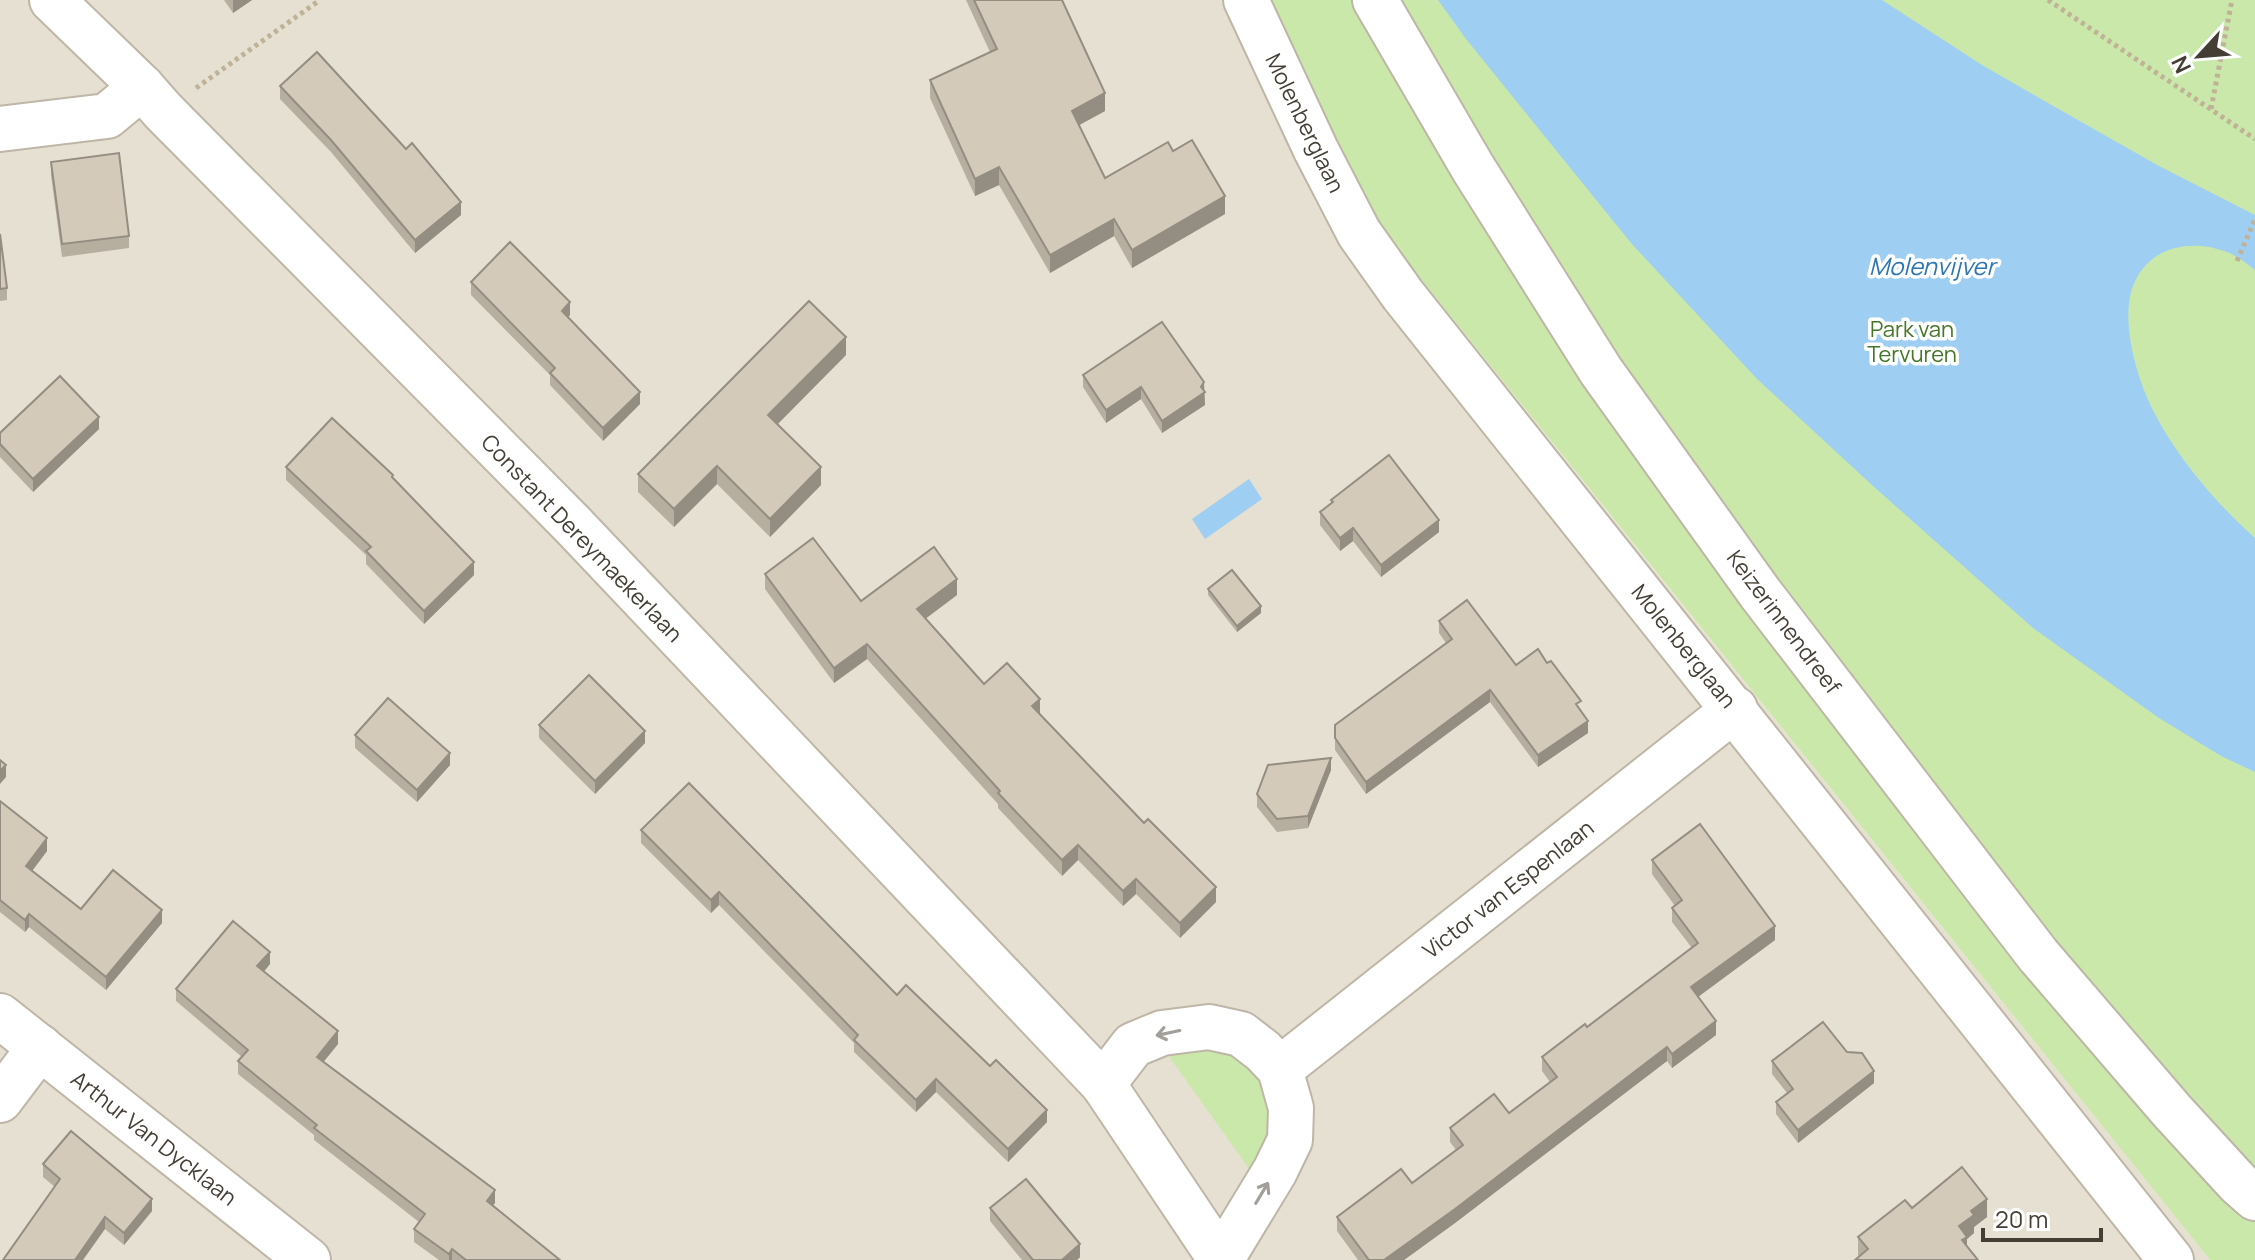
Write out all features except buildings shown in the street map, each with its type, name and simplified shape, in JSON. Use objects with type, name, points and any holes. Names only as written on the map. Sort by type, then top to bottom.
[{"type":"street","name":"Constant Dereymaekerlaan","points":[[52,0],[573,525],[1103,1084],[1221,1260]]},
{"type":"street","name":"Molenberglaan","points":[[1246,0],[1316,150],[1359,233],[1413,307],[2171,1260]]},
{"type":"street","name":"Keizerinnendreef","points":[[1375,0],[1473,168],[1601,371],[1760,593],[2038,955],[2172,1111],[2255,1198]]},
{"type":"street","points":[[0,129],[107,116],[152,99]]},
{"type":"street","name":"Victor van Espenlaan","points":[[1280,1069],[1735,709]]},
{"type":"street","name":"Arthur Van Dycklaan","points":[[0,1016],[308,1260]]},
{"type":"street","points":[[1103,1084],[1133,1045],[1162,1033],[1209,1027],[1241,1034],[1280,1069],[1291,1108],[1290,1140],[1275,1171],[1221,1260]]},
{"type":"street","points":[[0,1100],[40,1047]]},
{"type":"path","points":[[152,99],[320,0]]},
{"type":"path","points":[[2048,0],[2255,139]]},
{"type":"path","points":[[2211,109],[2232,0]]},
{"type":"path","points":[[2237,261],[2255,219]]},
{"type":"shaded area","points":[[0,0],[1269,0],[1375,223],[2210,1260],[0,1260]]},
{"type":"green space","name":"Park van Tervuren","points":[[1269,0],[2255,0],[2255,1260],[2210,1260],[1375,222]]},
{"type":"green space","points":[[1189,1040],[1237,1053],[1267,1086],[1276,1128],[1260,1184],[1160,1044]]},
{"type":"water","name":"Molenvijver","points":[[1438,0],[1882,0],[1982,65],[2159,166],[2255,215],[2255,270],[2232,254],[2210,247],[2168,250],[2145,266],[2137,277],[2128,314],[2138,372],[2161,425],[2205,486],[2255,538],[2255,772],[2221,756],[2159,718],[2033,628],[1757,379],[1631,243]]},
{"type":"water","points":[[1249,479],[1262,499],[1205,539],[1192,519]]}]
